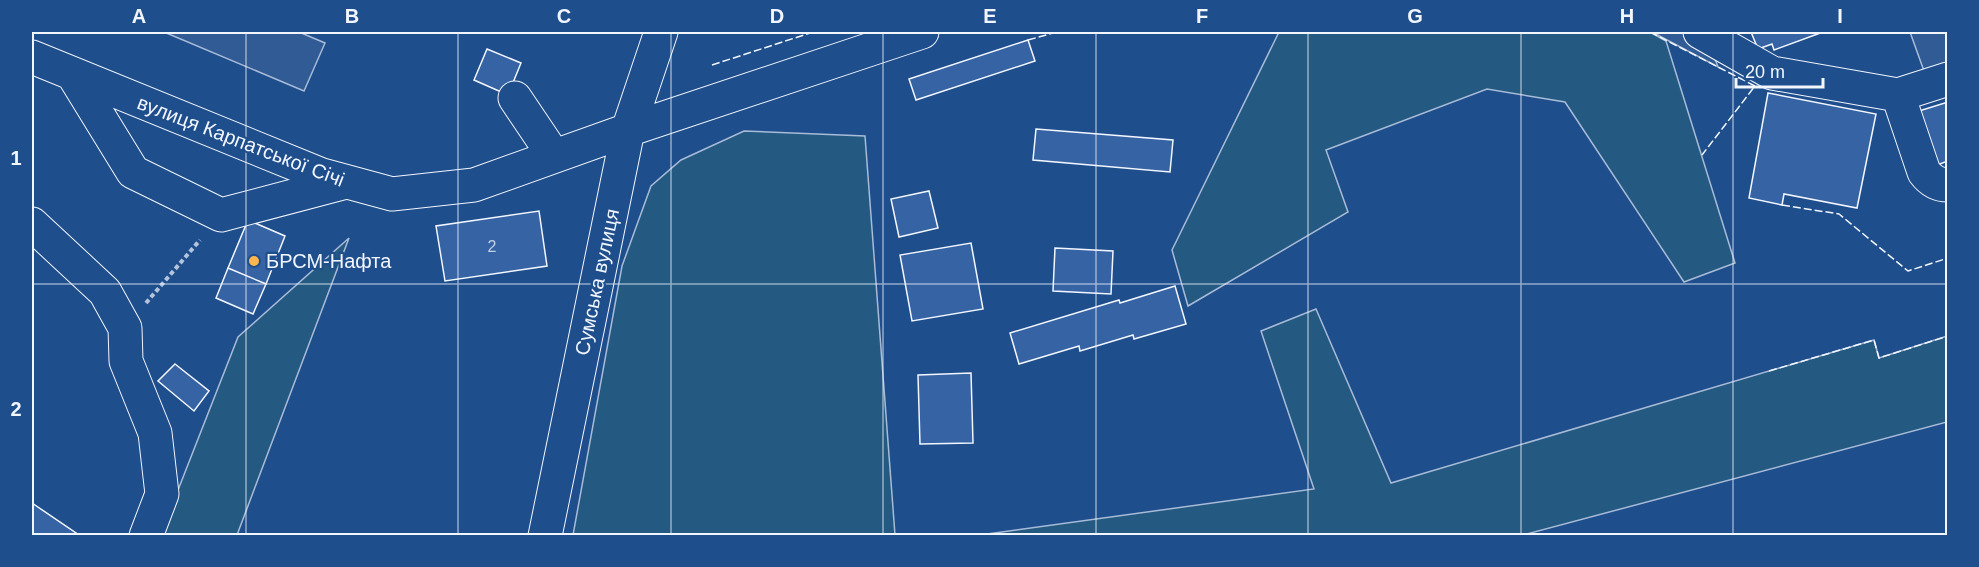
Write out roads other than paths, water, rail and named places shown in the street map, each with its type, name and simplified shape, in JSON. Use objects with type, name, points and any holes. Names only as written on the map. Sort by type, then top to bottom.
[{"type":"street","name":"Сумська вулиця","points":[[545,536],[628,130],[661,32]]},
{"type":"street","name":"вулиця Карпатської Січі","points":[[32,57],[322,175],[392,194],[474,185],[628,130],[922,32]]},
{"type":"street","points":[[1700,32],[1772,73],[1898,95],[1947,79]]},
{"type":"street","points":[[74,76],[133,172],[221,215],[347,182]]},
{"type":"street","points":[[1898,95],[1924,172],[1940,185],[1947,185]]},
{"type":"street","points":[[515,98],[554,156]]},
{"type":"street","points":[[32,224],[105,292],[124,328],[126,362],[155,433],[162,494],[146,536]]},
{"type":"place","name":"БРСМ-Нафта","points":[[254,261]]}]
